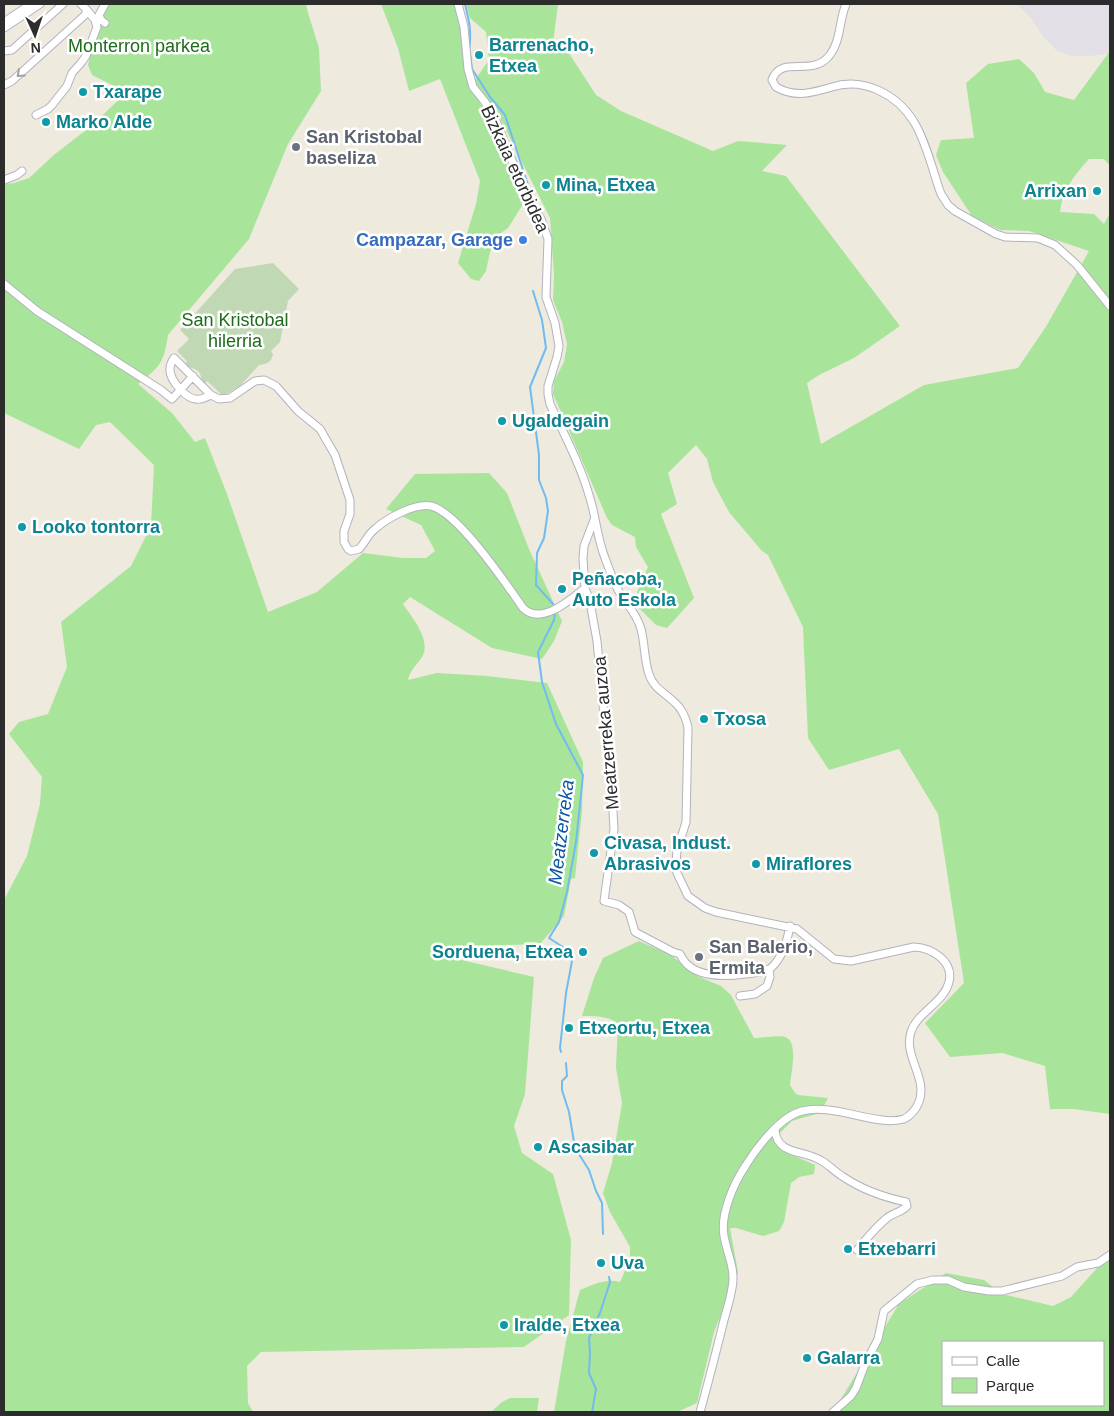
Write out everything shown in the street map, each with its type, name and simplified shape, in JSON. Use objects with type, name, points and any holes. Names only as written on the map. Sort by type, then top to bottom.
[{"type":"street","points":[[4,22],[31,4]]},
{"type":"street","points":[[4,28],[40,4]]},
{"type":"street","points":[[4,51],[12,50],[63,4]]},
{"type":"street","points":[[36,115],[52,105],[67,86],[72,72],[82,63],[86,56],[97,27],[95,20],[81,4]]},
{"type":"street","points":[[105,4],[99,14],[100,20],[105,24]]},
{"type":"street","name":"Bizkaia etorbidea","points":[[458,4],[464,27],[468,69],[473,87],[485,102],[496,121],[527,197],[545,229],[548,248],[546,297],[555,323],[559,346],[558,357],[548,386],[550,404],[585,482],[598,541],[613,579],[636,615],[641,628],[649,676],[654,684],[678,704],[686,720],[688,728],[686,822],[677,851],[676,862],[677,873],[682,886],[688,896],[704,908],[797,929],[834,959],[842,961],[862,959],[914,947],[922,948],[939,955],[947,964],[950,976],[945,992],[924,1014],[911,1033],[910,1046],[920,1082],[921,1093],[919,1102],[910,1115],[895,1120],[828,1109],[801,1111],[788,1118],[766,1138],[746,1166],[728,1200],[723,1233],[732,1265],[732,1288],[700,1412]]},
{"type":"street","points":[[846,4],[840,20],[836,44],[829,57],[809,67],[782,67],[778,69],[772,80],[776,87],[795,95],[840,85],[863,84],[876,89],[892,99],[915,122],[941,194],[948,205],[975,223],[1005,237],[1038,238],[1055,245],[1077,265],[1110,306]]},
{"type":"street","points":[[4,85],[12,81],[86,15],[87,10]]},
{"type":"street","points":[[4,180],[22,171]]},
{"type":"street","points":[[4,284],[37,311],[161,390],[172,399],[192,376]]},
{"type":"street","points":[[211,395],[199,400],[180,390],[170,375],[170,367],[174,358],[211,395],[219,399],[230,398],[255,381],[264,380],[276,386],[298,411],[320,429],[335,455],[350,500],[350,514],[343,535],[344,542],[351,551],[359,550],[374,530],[395,516],[416,508],[433,506],[447,515],[470,537],[523,608],[528,612],[540,614],[555,609],[567,603],[585,588]]},
{"type":"street","name":"Meatzerreka auzoa","points":[[594,520],[583,551],[585,588],[596,629],[614,812],[614,829],[604,901],[619,905],[629,912],[635,932],[680,954],[683,962],[691,968],[715,976],[760,973],[769,969]]},
{"type":"street","points":[[740,996],[755,994],[768,986],[769,969],[781,955],[786,944],[790,926]]},
{"type":"street","points":[[775,1130],[778,1141],[786,1149],[820,1160],[848,1180],[872,1193],[906,1202],[907,1206],[905,1209],[883,1222],[856,1250]]},
{"type":"street","points":[[833,1412],[851,1396],[856,1388],[864,1364],[878,1338],[884,1311],[917,1284],[933,1280],[948,1280],[964,1287],[1002,1291],[1062,1276],[1077,1266],[1098,1263],[1110,1255]]},
{"type":"shaded area","points":[[1017,4],[1110,4],[1110,51],[1107,54],[1070,56],[1056,50],[1043,36],[1031,18]]},
{"type":"green space","name":"Monterron parkea","points":[[106,4],[306,4],[319,48],[321,91],[288,144],[249,239],[168,335],[165,352],[160,364],[138,384],[172,413],[195,442],[205,438],[227,494],[268,612],[317,592],[363,553],[403,558],[426,558],[435,551],[421,525],[386,509],[415,474],[489,473],[507,493],[529,549],[562,621],[554,641],[542,659],[492,648],[410,597],[403,604],[420,629],[425,644],[422,657],[410,673],[408,680],[437,673],[487,676],[547,683],[583,762],[582,811],[575,878],[571,879],[564,916],[540,944],[468,946],[451,949],[453,958],[534,977],[525,1094],[514,1126],[522,1153],[553,1174],[571,1240],[569,1315],[524,1347],[261,1352],[247,1366],[248,1403],[253,1412],[4,1412],[4,900],[27,856],[40,804],[42,777],[9,734],[19,722],[48,714],[67,667],[61,622],[131,566],[151,526],[154,465],[110,422],[96,425],[79,449],[4,413],[4,184],[29,178],[55,154],[90,127],[128,91],[124,91],[92,75],[88,65],[100,11]]},
{"type":"green space","points":[[381,4],[455,4],[460,18],[468,77],[481,105],[493,121],[504,152],[524,196],[525,201],[508,228],[498,235],[490,252],[486,271],[479,281],[471,279],[458,263],[476,204],[480,181],[440,79],[409,91],[398,48]]},
{"type":"green space","points":[[466,4],[558,4],[553,43],[565,47],[596,95],[621,111],[713,151],[738,141],[787,145],[762,171],[786,176],[900,326],[854,358],[807,383],[821,444],[924,385],[1018,368],[1047,325],[1089,251],[1029,231],[1000,230],[972,216],[943,172],[936,155],[941,140],[974,138],[966,83],[988,64],[1019,59],[1034,73],[1045,92],[1074,100],[1110,51],[1110,166],[1104,159],[1089,159],[1070,183],[1063,197],[1060,212],[1094,214],[1104,224],[1110,213],[1110,1114],[1073,1109],[1050,1109],[1045,1066],[1002,1053],[950,1057],[925,1023],[964,983],[938,814],[899,749],[829,770],[808,738],[803,627],[768,555],[761,550],[729,512],[713,482],[707,459],[696,445],[668,473],[677,504],[661,514],[694,598],[667,628],[656,625],[639,608],[637,592],[648,567],[636,547],[635,537],[612,525],[607,518],[553,394],[554,381],[564,362],[567,344],[562,322],[553,300],[554,276],[550,218],[497,112],[474,81],[489,60],[486,32],[470,18]]},
{"type":"green space","name":"San Kristobal hilerria","points":[[273,263],[299,289],[288,301],[280,342],[271,351],[273,354],[270,361],[259,365],[240,386],[223,396],[207,381],[205,384],[202,381],[199,372],[185,364],[187,361],[177,351],[189,339],[180,330],[235,269]]},
{"type":"green space","points":[[639,941],[671,955],[697,976],[721,986],[731,995],[754,1038],[782,1036],[789,1040],[793,1051],[790,1085],[795,1093],[798,1095],[828,1098],[820,1113],[792,1121],[776,1137],[781,1150],[815,1165],[814,1174],[799,1177],[791,1183],[784,1222],[779,1231],[763,1236],[730,1228],[738,1272],[714,1332],[697,1403],[677,1412],[554,1412],[566,1341],[580,1290],[605,1281],[620,1282],[630,1260],[630,1247],[610,1212],[603,1193],[612,1163],[622,1103],[616,1068],[618,1023],[597,1016],[582,1016],[594,978],[603,958]]},
{"type":"green space","points":[[1110,1257],[1110,1412],[833,1412],[899,1304],[946,1273],[984,1280],[1002,1294],[1053,1306],[1071,1297],[1098,1267]]},
{"type":"green space","points":[[510,1398],[539,1398],[537,1412],[491,1412],[502,1402]]},
{"type":"waterway","name":"Meatzerreka","points":[[465,4],[470,27],[469,50]]},
{"type":"waterway","name":"Meatzerreka","points":[[470,54],[472,69],[490,97],[505,115],[528,185]]},
{"type":"waterway","name":"Meatzerreka","points":[[533,291],[542,320],[546,348],[530,387],[539,455],[539,480],[546,498],[548,511],[544,538],[537,553],[536,585],[553,604]]},
{"type":"waterway","name":"Meatzerreka","points":[[555,614],[554,620],[538,652],[542,682],[556,724],[583,775],[576,842],[567,892],[559,922],[549,938],[569,951],[572,961],[566,993],[561,1052]]},
{"type":"waterway","name":"Meatzerreka","points":[[566,1063],[567,1076],[562,1081],[562,1090],[569,1112],[575,1148],[589,1170],[602,1203],[603,1234]]},
{"type":"waterway","name":"Meatzerreka","points":[[592,1412],[596,1389],[589,1373],[589,1338],[600,1313],[610,1282],[609,1277]]},
{"type":"place","name":"Barrenacho, Etxea","points":[[479,55]]},
{"type":"place","name":"Txarape","points":[[83,92]]},
{"type":"place","name":"Marko Alde","points":[[46,122]]},
{"type":"place","name":"San Kristobal baseliza","points":[[296,147]]},
{"type":"place","name":"Mina, Etxea","points":[[546,185]]},
{"type":"place","name":"Arrixan","points":[[1097,191]]},
{"type":"place","name":"Campazar, Garage","points":[[523,240]]},
{"type":"place","name":"Ugaldegain","points":[[502,421]]},
{"type":"place","name":"Looko tontorra","points":[[22,527]]},
{"type":"place","name":"Peñacoba, Auto Eskola","points":[[562,589]]},
{"type":"place","name":"Txosa","points":[[704,719]]},
{"type":"place","name":"Civasa, Indust. Abrasivos","points":[[594,853]]},
{"type":"place","name":"Miraflores","points":[[756,864]]},
{"type":"place","name":"Sorduena, Etxea","points":[[583,952]]},
{"type":"place","name":"San Balerio, Ermita","points":[[699,957]]},
{"type":"place","name":"Etxeortu, Etxea","points":[[569,1028]]},
{"type":"place","name":"Ascasibar","points":[[538,1147]]},
{"type":"place","name":"Etxebarri","points":[[848,1249]]},
{"type":"place","name":"Uva","points":[[601,1263]]},
{"type":"place","name":"Iralde, Etxea","points":[[504,1325]]},
{"type":"place","name":"Galarra","points":[[807,1358]]}]
